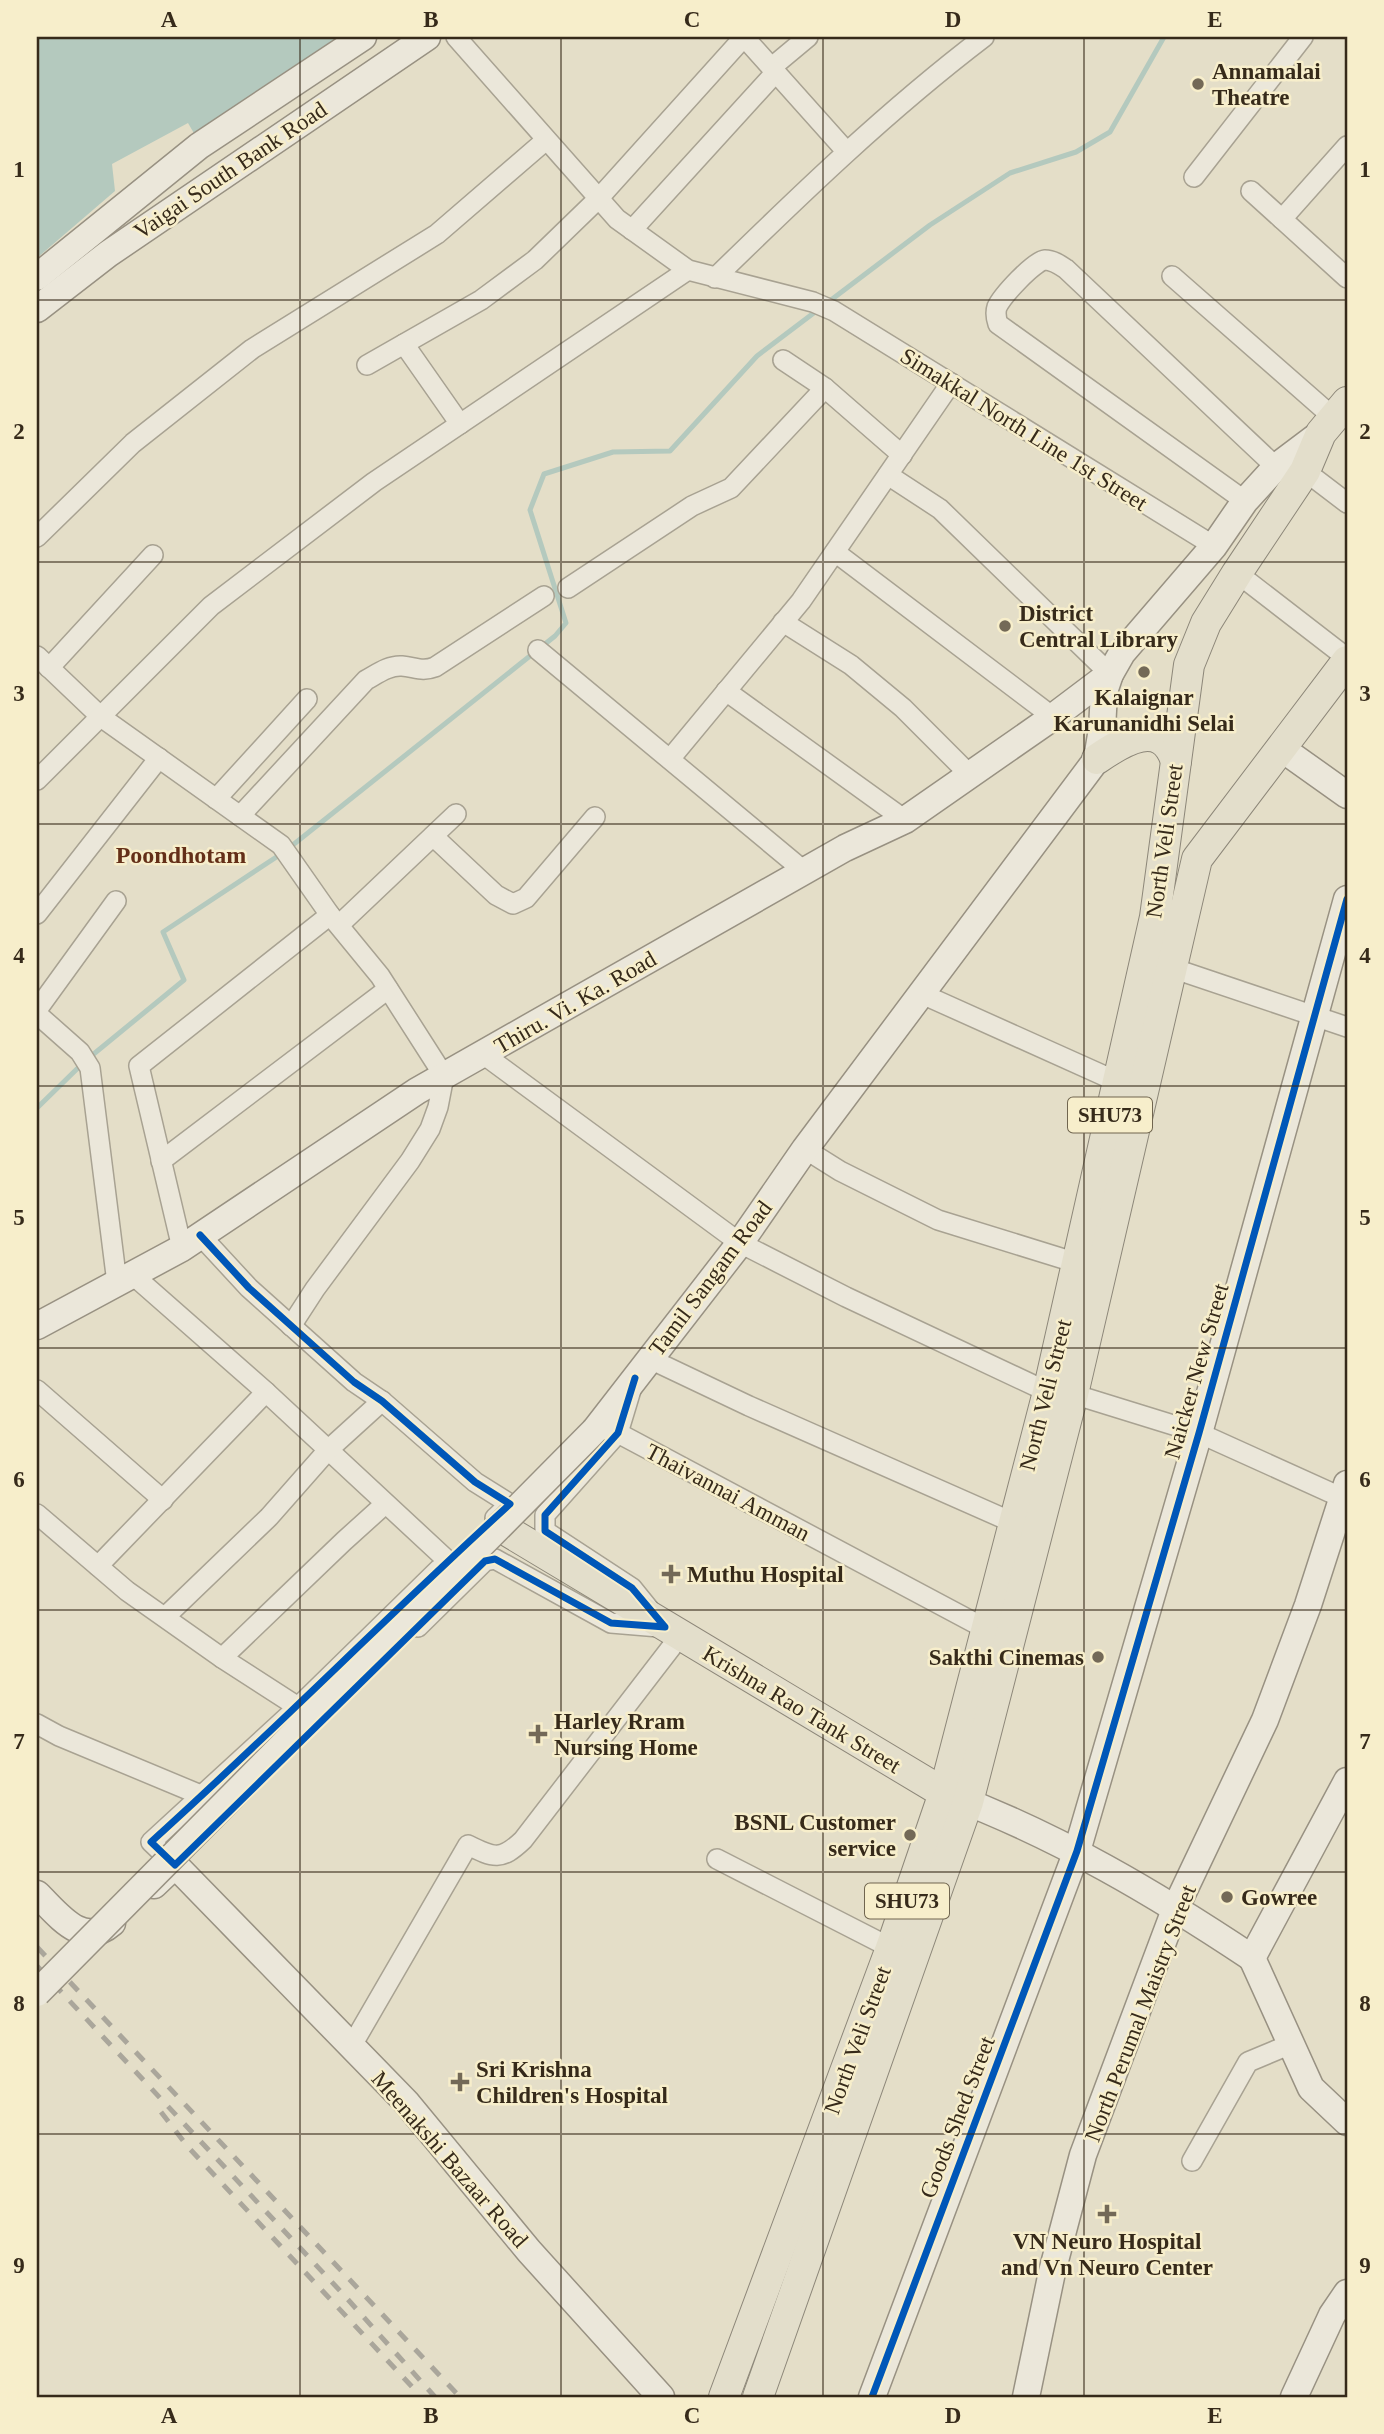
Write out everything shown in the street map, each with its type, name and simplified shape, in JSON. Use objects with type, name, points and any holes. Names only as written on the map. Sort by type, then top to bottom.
[{"type":"main road","name":"North Veli Street","points":[[724,2397],[891,1948],[956,1798],[986,1629],[1014,1523],[1061,1393],[1077,1263],[1155,917],[1189,665],[1206,624],[1306,471],[1334,417]]},
{"type":"main road","points":[[1166,838],[1176,851],[1197,859],[1347,660]]},
{"type":"main road","points":[[1097,759],[1129,739],[1142,736],[1154,737],[1171,748],[1176,761]]},
{"type":"main road","name":"North Veli Street","points":[[758,2397],[956,1798],[1172,968],[1197,859]]},
{"type":"main road","name":"Krishna Rao Tank Street","points":[[505,1515],[624,1603],[956,1798]]},
{"type":"street","name":"Vaigai South Bank Road","points":[[37,277],[199,146],[363,37]]},
{"type":"street","name":"Vaigai South Bank Road","points":[[37,309],[119,246],[427,37]]},
{"type":"street","name":"Simakkal North Line 1st Street","points":[[456,37],[617,219],[688,270],[813,302],[834,311],[1214,546]]},
{"type":"street","points":[[367,365],[481,300],[535,260],[599,198],[744,37],[846,150]]},
{"type":"street","points":[[632,229],[774,70],[808,37]]},
{"type":"street","points":[[715,278],[846,150],[942,68],[984,37]]},
{"type":"street","points":[[1194,177],[1303,37]]},
{"type":"street","points":[[37,537],[134,443],[252,349],[437,234],[546,140]]},
{"type":"street","points":[[1282,219],[1347,146]]},
{"type":"street","points":[[1251,191],[1347,278]]},
{"type":"street","points":[[1245,501],[998,324],[997,307],[1004,296],[1037,262],[1045,260],[1058,263],[1276,467]]},
{"type":"street","points":[[37,780],[211,606],[374,482],[688,270]]},
{"type":"street","points":[[1097,759],[1104,692],[1122,653],[1214,546],[1245,501],[1276,467],[1334,417],[1172,276]]},
{"type":"street","points":[[404,344],[460,424]]},
{"type":"street","points":[[783,360],[825,388],[902,455]]},
{"type":"street","points":[[670,759],[783,622],[951,383]]},
{"type":"street","points":[[568,588],[692,506],[731,488],[825,388]]},
{"type":"street","points":[[1306,471],[1347,503]]},
{"type":"street","points":[[888,475],[940,509],[1110,674]]},
{"type":"street","points":[[835,551],[1053,717]]},
{"type":"street","points":[[153,555],[43,662],[101,717],[286,852],[388,989],[444,1076],[430,1129],[417,1151],[379,1207],[315,1289],[291,1326]]},
{"type":"street","points":[[1237,573],[1347,660]]},
{"type":"street","points":[[240,816],[366,680],[396,666],[426,670],[435,667],[544,596]]},
{"type":"street","points":[[783,622],[850,665],[903,708],[970,775]]},
{"type":"street","points":[[538,650],[804,871]]},
{"type":"street","name":"Thiru. Vi. Ka. Road","points":[[37,1326],[191,1241],[417,1091],[845,848],[905,820],[1110,674]]},
{"type":"street","points":[[726,691],[905,820]]},
{"type":"street","points":[[216,799],[307,699]]},
{"type":"street","points":[[1281,748],[1347,795]]},
{"type":"street","points":[[37,914],[159,758]]},
{"type":"street","name":"Tamil Sangam Road","points":[[37,1993],[505,1515],[607,1431],[642,1369],[740,1242],[805,1149],[1097,759]]},
{"type":"street","points":[[175,1865],[151,1842],[298,1707],[448,1561],[505,1515],[475,1482],[191,1241],[161,1161],[139,1066],[335,920],[456,814]]},
{"type":"street","points":[[433,836],[496,895],[513,904],[526,898],[595,817]]},
{"type":"street","name":"Naicker New Street","points":[[1077,1851],[1199,1433],[1347,899]]},
{"type":"street","points":[[116,901],[37,1012],[85,1060],[125,1279],[266,1392],[448,1561]]},
{"type":"street","points":[[1172,968],[1347,1027]]},
{"type":"street","points":[[161,1161],[388,989]]},
{"type":"street","points":[[922,994],[1118,1082]]},
{"type":"street","points":[[484,1054],[740,1242],[846,1297],[1061,1393],[1199,1433],[1346,1494]]},
{"type":"street","points":[[805,1149],[840,1171],[938,1220],[1077,1263]]},
{"type":"street","points":[[642,1369],[749,1406],[1014,1523]]},
{"type":"street","points":[[37,1390],[163,1500]]},
{"type":"street","points":[[98,1566],[266,1392]]},
{"type":"street","points":[[165,1617],[269,1517],[328,1450],[382,1401]]},
{"type":"street","points":[[607,1431],[545,1515],[545,1531],[632,1588],[673,1632]]},
{"type":"street","name":"Thaivannai Amman","points":[[607,1431],[986,1629]]},
{"type":"street","name":"North Perumal Maistry Street","points":[[1026,2397],[1052,2272],[1083,2155],[1176,1907],[1265,1720],[1346,1494]]},
{"type":"street","points":[[222,1658],[385,1504]]},
{"type":"street","points":[[37,1514],[127,1591],[222,1658],[298,1707]]},
{"type":"street","points":[[37,1894],[79,1931],[90,1933],[103,1930],[175,1865],[485,1561],[495,1559],[611,1623],[673,1632]]},
{"type":"street","points":[[351,2047],[468,1846],[490,1856],[502,1856],[523,1840],[673,1632]]},
{"type":"street","points":[[37,1724],[59,1736],[203,1796]]},
{"type":"street","points":[[1252,1958],[1346,1788]]},
{"type":"street","points":[[956,1798],[1077,1851],[1176,1907],[1252,1958],[1311,2088],[1347,2122]]},
{"type":"street","name":"Goods Shed Street","points":[[873,2397],[1077,1851]]},
{"type":"street","points":[[717,1859],[891,1948]]},
{"type":"street","name":"Meenakshi Bazaar Road","points":[[175,1865],[406,2102],[529,2251],[661,2397]]},
{"type":"street","points":[[1192,2161],[1248,2062],[1291,2044]]},
{"type":"street","points":[[1294,2397],[1342,2310]]},
{"type":"shaded area","points":[[37,37],[343,37],[195,135],[188,123],[112,164],[115,191],[37,258]]},
{"type":"waterway","points":[[827,303],[930,225],[1010,173],[1076,152],[1110,132],[1164,37]]},
{"type":"waterway","points":[[289,848],[555,636],[566,623],[530,510],[544,474],[613,452],[670,451],[757,356],[819,309]]},
{"type":"waterway","points":[[90,1057],[184,980],[163,932],[281,854]]},
{"type":"waterway","points":[[37,1108],[82,1064]]},
{"type":"railway","points":[[37,1947],[460,2397]]},
{"type":"railway","points":[[37,1966],[343,2294],[435,2397]]},
{"type":"railway","points":[[161,2112],[188,2147],[416,2391]]},
{"type":"cycle path","points":[[872,2397],[1077,1851],[1199,1433],[1347,899]]},
{"type":"cycle path","points":[[200,1235],[249,1288],[354,1382],[382,1401],[475,1482],[510,1504],[151,1842],[175,1865],[485,1561],[495,1559],[611,1623],[665,1627],[632,1588],[545,1531],[545,1515],[618,1433],[635,1378]]},
{"type":"place","name":"Annamalai Theatre","points":[[1198,84]]},
{"type":"place","name":"District Central Library","points":[[1005,626]]},
{"type":"place","name":"Kalaignar Karunanidhi Selai","points":[[1144,672]]},
{"type":"place","name":"Muthu Hospital","points":[[671,1574]]},
{"type":"place","name":"Sakthi Cinemas","points":[[1098,1657]]},
{"type":"place","name":"Harley Rram Nursing Home","points":[[538,1734]]},
{"type":"place","name":"BSNL Customer service","points":[[910,1835]]},
{"type":"place","name":"Gowree","points":[[1227,1897]]},
{"type":"place","name":"Sri Krishna Children's Hospital","points":[[460,2082]]},
{"type":"place","name":"VN Neuro Hospital and Vn Neuro Center","points":[[1107,2214]]},
{"type":"district","name":"Poondhotam","points":[[181,855]]}]
